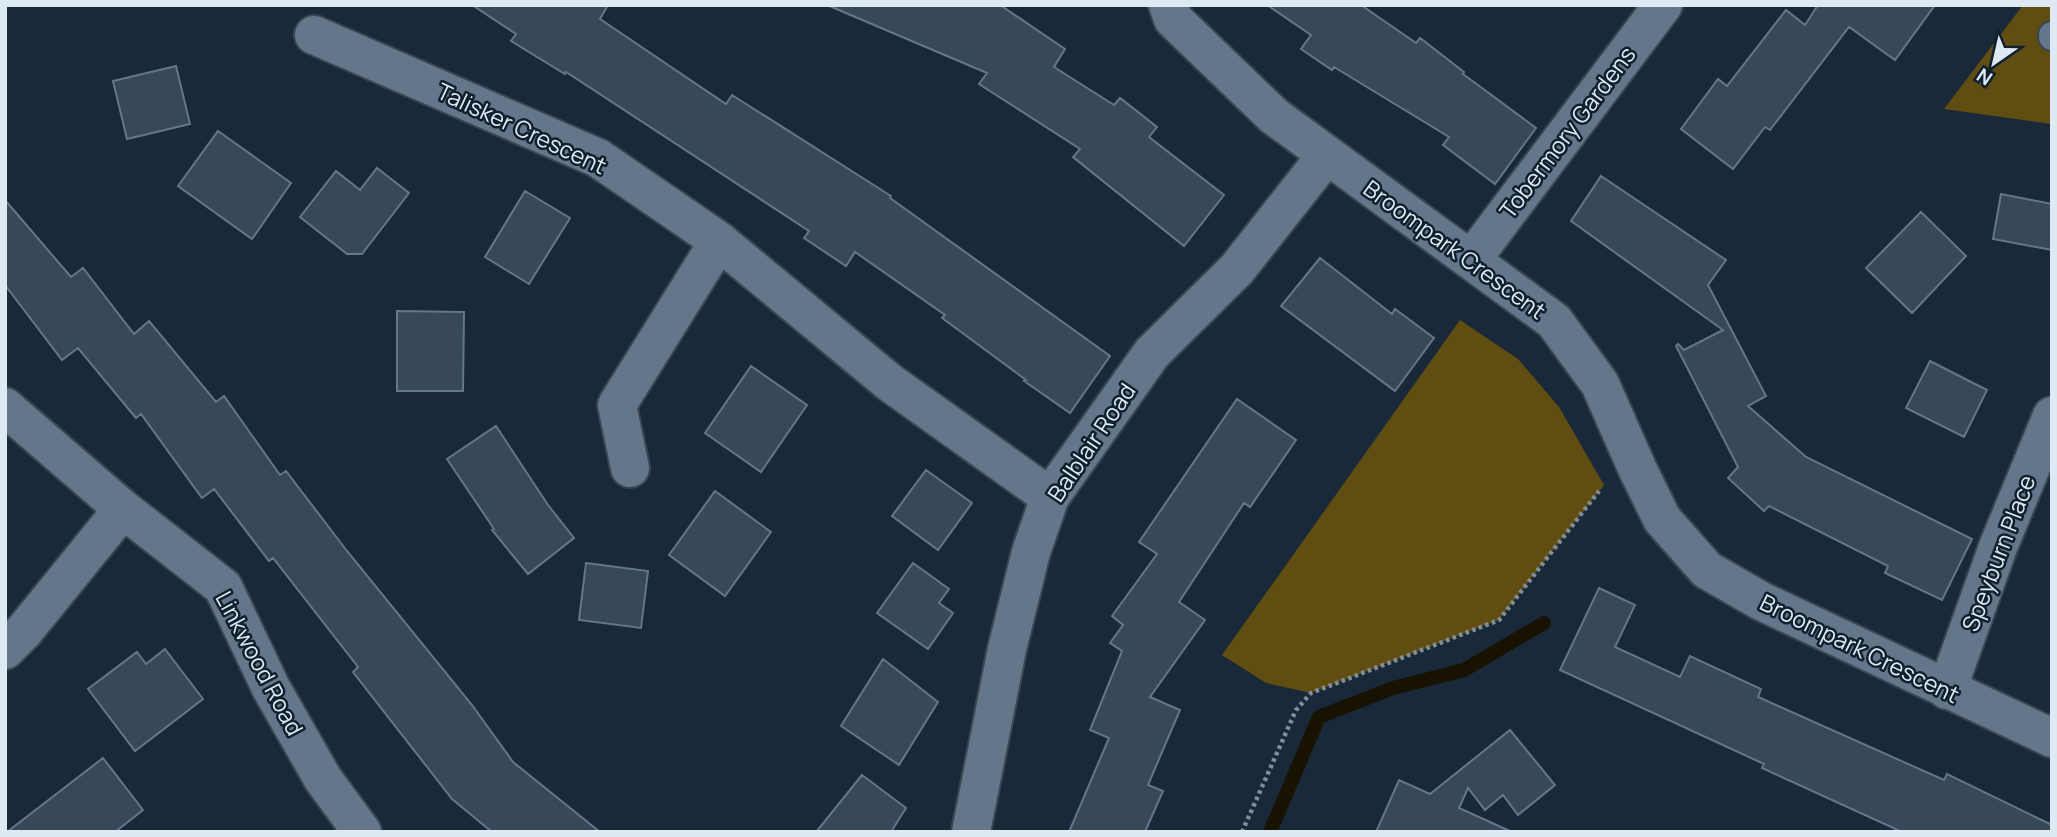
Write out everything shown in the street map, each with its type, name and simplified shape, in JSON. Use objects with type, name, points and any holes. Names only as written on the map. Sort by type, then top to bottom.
[{"type":"street","name":"Broompark Crescent","points":[[1168,5],[1173,19],[1274,116],[1554,321],[1600,384],[1662,519],[1707,570],[1760,601],[2052,738]]},
{"type":"street","name":"Tobermory Gardens","points":[[1472,259],[1663,5]]},
{"type":"street","name":"Talisker Crescent","points":[[314,35],[598,158],[719,241],[889,382],[1050,497]]},
{"type":"street","name":"Balblair Road","points":[[971,832],[1007,649],[1031,552],[1050,497],[1152,353],[1237,269],[1326,156]]},
{"type":"street","points":[[630,468],[617,405],[719,241]]},
{"type":"street","name":"Linkwood Road","points":[[5,407],[123,509],[223,587],[277,699],[323,779],[362,832]]},
{"type":"street","name":"Speyburn Place","points":[[1947,690],[1998,547],[2052,416]]},
{"type":"street","points":[[5,650],[24,631],[123,509]]},
{"type":"path","points":[[1242,832],[1296,710],[1311,693],[1499,620],[1604,485],[1637,468]]},
{"type":"shaded area","points":[[2023,5],[2052,5],[2052,124],[1944,109]]},
{"type":"shaded area","points":[[1460,320],[1518,359],[1559,407],[1604,485],[1499,620],[1311,693],[1266,683],[1222,655]]},
{"type":"building","points":[[472,5],[608,5],[600,19],[726,104],[732,95],[891,196],[890,198],[1110,356],[1070,413],[942,318],[945,315],[855,252],[846,266],[804,238],[809,231],[566,72],[565,74],[511,41],[516,34]]},
{"type":"building","points":[[827,5],[1000,5],[1065,49],[1054,67],[1114,105],[1120,98],[1157,127],[1149,137],[1224,195],[1184,246],[1073,157],[1080,149],[979,84],[987,73]]},
{"type":"building","points":[[1267,5],[1361,5],[1416,43],[1420,38],[1536,128],[1495,184],[1443,145],[1449,137],[1334,67],[1332,70],[1301,49],[1311,35]]},
{"type":"building","points":[[1818,5],[1935,5],[1895,60],[1849,27],[1770,130],[1765,127],[1733,169],[1681,129],[1718,79],[1727,86],[1786,10],[1805,25]]},
{"type":"building","points":[[176,66],[190,124],[127,139],[113,81]]},
{"type":"building","points":[[218,131],[291,183],[252,239],[178,186]]},
{"type":"building","points":[[377,168],[409,193],[362,254],[347,254],[300,217],[336,171],[360,190]]},
{"type":"building","points":[[1601,176],[1726,260],[1708,285],[1766,396],[1748,406],[1806,457],[1972,539],[1942,600],[1885,573],[1888,566],[1769,506],[1764,511],[1728,478],[1738,467],[1676,346],[1678,344],[1684,350],[1723,330],[1571,221]]},
{"type":"building","points":[[525,191],[570,218],[529,284],[485,257]]},
{"type":"building","points":[[2001,194],[2052,204],[2052,250],[1993,239]]},
{"type":"building","points":[[5,200],[71,277],[83,268],[134,334],[149,321],[216,402],[224,396],[280,475],[286,471],[472,705],[513,762],[600,832],[492,832],[452,799],[353,672],[358,667],[273,558],[269,561],[214,489],[202,498],[141,414],[136,418],[78,348],[62,360],[5,285]]},
{"type":"building","points":[[1921,212],[1966,256],[1912,313],[1866,268]]},
{"type":"building","points":[[1320,258],[1392,314],[1395,309],[1434,338],[1395,391],[1281,306]]},
{"type":"building","points":[[397,311],[464,312],[463,391],[397,391]]},
{"type":"building","points":[[1930,361],[1987,390],[1964,437],[1906,408]]},
{"type":"building","points":[[751,366],[807,405],[761,472],[705,433]]},
{"type":"building","points":[[1237,399],[1296,440],[1250,507],[1244,503],[1179,602],[1205,620],[1150,697],[1180,710],[1148,785],[1163,791],[1145,832],[1069,832],[1109,738],[1090,730],[1122,651],[1110,643],[1123,625],[1112,616],[1157,554],[1139,542]]},
{"type":"building","points":[[496,426],[548,505],[574,538],[528,574],[492,530],[494,529],[447,459]]},
{"type":"building","points":[[926,470],[972,503],[938,550],[892,516]]},
{"type":"building","points":[[715,491],[771,532],[725,596],[669,555]]},
{"type":"building","points":[[586,563],[648,571],[641,628],[579,620]]},
{"type":"building","points":[[913,563],[949,589],[939,603],[953,613],[928,649],[877,613]]},
{"type":"building","points":[[1599,588],[1635,605],[1615,647],[1680,677],[1690,656],[1761,689],[1758,697],[1944,780],[1947,774],[2052,825],[2052,832],[1902,832],[1762,768],[1764,764],[1560,670]]},
{"type":"building","points":[[165,649],[203,699],[135,751],[88,689],[137,652],[146,664]]},
{"type":"building","points":[[883,659],[938,702],[899,765],[841,726]]},
{"type":"building","points":[[1510,730],[1555,785],[1518,815],[1503,795],[1485,810],[1468,788],[1459,808],[1512,832],[1376,832],[1399,780],[1430,794]]},
{"type":"building","points":[[103,758],[143,810],[115,832],[7,832]]},
{"type":"building","points":[[862,775],[906,808],[891,832],[816,832]]},
{"type":"waterway","points":[[1270,832],[1319,717],[1393,688],[1464,670],[1544,623]]}]
